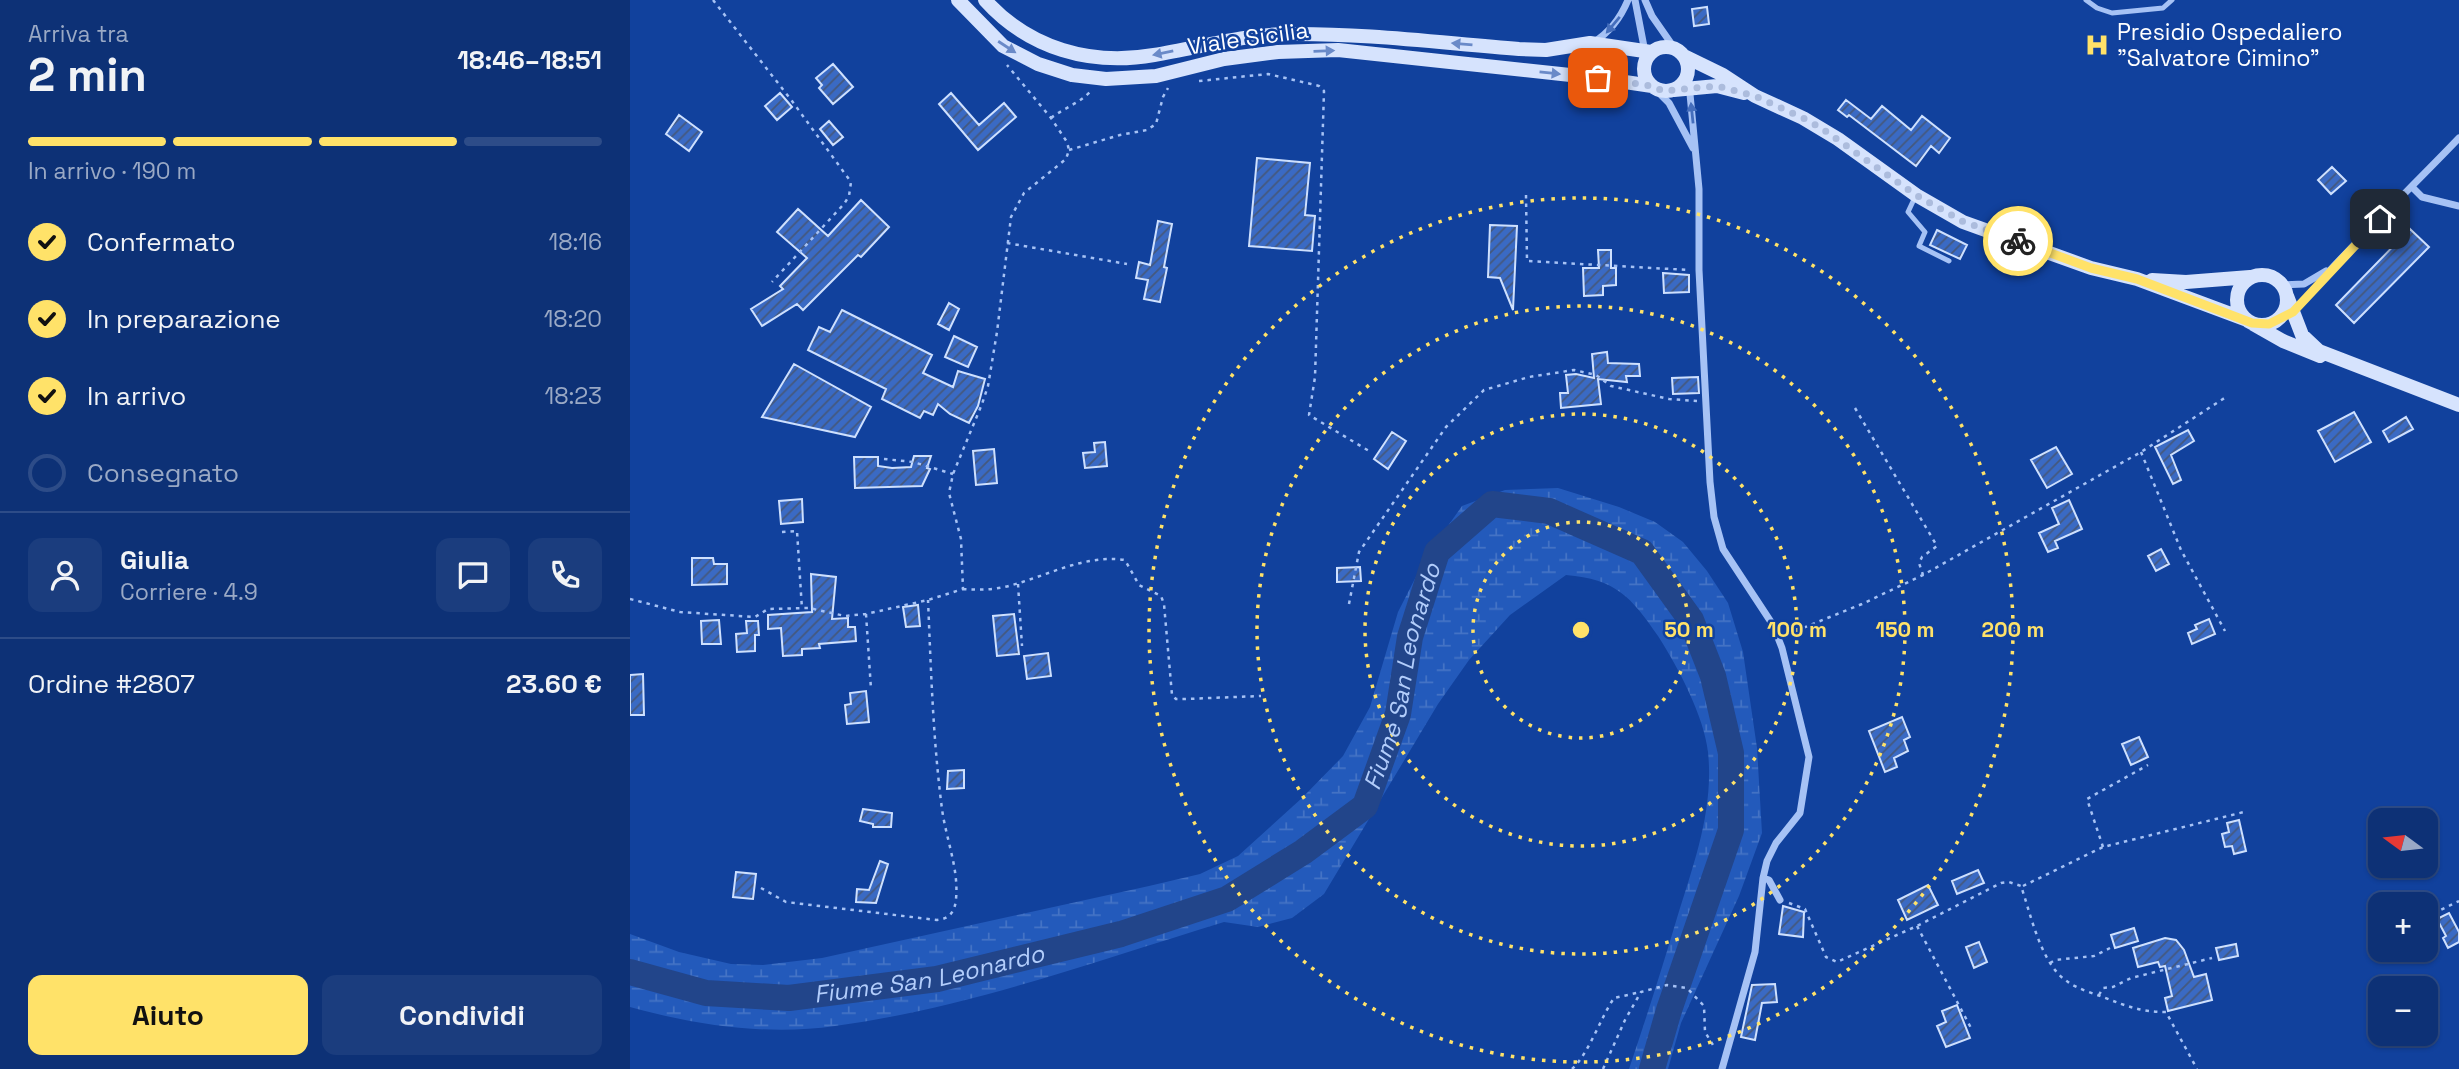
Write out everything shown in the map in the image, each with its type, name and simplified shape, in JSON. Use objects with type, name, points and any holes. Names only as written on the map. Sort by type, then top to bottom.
[{"type":"main road","name":"Viale Sicilia","points":[[958,0],[1003,46],[1038,64],[1072,75],[1106,79],[1156,76],[1224,59],[1278,52],[1338,50],[1598,78],[1653,87]]},
{"type":"main road","name":"Viale Sicilia","points":[[991,2],[1015,29],[1046,45],[1076,54],[1110,58],[1153,55],[1218,41],[1271,34],[1339,33],[1519,50],[1546,50],[1590,43],[1647,56]]},
{"type":"main road","points":[[1755,96],[1717,86],[1663,91],[1653,87],[1645,75],[1647,56],[1663,47],[1679,52],[1723,75],[1755,96],[1826,132],[1916,195],[1964,222],[2091,268],[2137,279],[2249,322],[2308,353],[2342,361],[2459,405]]},
{"type":"main road","points":[[1673,90],[1683,83],[1688,73],[1679,52]]},
{"type":"main road","points":[[2137,279],[2186,282],[2268,275],[2284,290],[2286,307],[2310,344],[2342,361]]},
{"type":"main road","points":[[2250,277],[2243,282],[2236,298],[2241,314],[2249,322],[2264,325],[2293,314]]},
{"type":"street","points":[[1590,43],[1607,33],[1628,0]]},
{"type":"street","points":[[1635,0],[1647,56]]},
{"type":"street","points":[[1645,0],[1679,52]]},
{"type":"street","points":[[1688,73],[1699,189],[1699,270],[1714,517],[1723,550],[1773,625],[1797,704],[1809,757],[1800,813],[1766,861],[1755,952],[1722,1069]]},
{"type":"street","points":[[1653,87],[1669,103],[1696,154]]},
{"type":"street","points":[[2293,314],[2332,267],[2459,138]]},
{"type":"street","points":[[2412,187],[2422,197],[2459,206]]},
{"type":"street","points":[[2284,290],[2304,284],[2332,267]]},
{"type":"street","points":[[1763,878],[1769,880],[1780,900]]},
{"type":"lane","points":[[2086,0],[2105,12],[2112,13],[2163,8],[2172,0]]},
{"type":"lane","points":[[1916,195],[1908,212],[1925,232],[1919,246],[1949,261]]},
{"type":"path","points":[[712,0],[792,101],[851,182],[849,196],[844,204],[772,282]]},
{"type":"path","points":[[963,589],[961,539],[949,493],[953,474],[988,386],[1011,216],[1024,193],[1066,159],[1069,150],[1067,142],[1051,118],[1005,64],[1003,46]]},
{"type":"path","points":[[1192,82],[1268,74],[1319,86],[1324,92],[1315,377],[1309,415],[1369,451]]},
{"type":"path","points":[[1051,118],[1064,108],[1080,102],[1106,79]]},
{"type":"path","points":[[1069,150],[1147,130],[1156,124],[1167,89],[1173,86]]},
{"type":"path","points":[[1527,195],[1527,261],[1699,270]]},
{"type":"path","points":[[1007,243],[1128,264]]},
{"type":"path","points":[[1349,604],[1359,552],[1446,427],[1484,390],[1529,377],[1574,370],[1596,375],[1611,386],[1669,400],[1707,402]]},
{"type":"path","points":[[1778,638],[1862,604],[1923,575],[2141,452],[2226,397]]},
{"type":"path","points":[[1854,408],[1937,546],[1922,557],[1919,563],[1923,575]]},
{"type":"path","points":[[2141,452],[2180,550],[2225,631]]},
{"type":"path","points":[[884,458],[913,462],[953,474]]},
{"type":"path","points":[[782,532],[797,531],[802,608]]},
{"type":"path","points":[[630,599],[680,612],[755,617],[768,609],[802,608],[845,616],[929,600],[963,589],[986,590],[1018,584],[1088,561],[1125,560],[1139,585],[1161,596],[1164,604],[1172,695],[1176,699],[1261,695]]},
{"type":"path","points":[[1018,584],[1022,646]]},
{"type":"path","points":[[761,888],[786,902],[937,920],[951,916],[957,897],[952,852],[942,812],[933,721],[929,600]]},
{"type":"path","points":[[866,614],[871,689]]},
{"type":"path","points":[[2103,847],[2087,799],[2148,765]]},
{"type":"path","points":[[1780,900],[1805,909],[1826,957],[1837,962],[1917,926],[2001,883],[2009,882],[2021,886],[2103,847],[2244,812]]},
{"type":"path","points":[[2021,886],[2055,971],[2069,983],[2145,1012],[2166,1012],[2197,1069]]},
{"type":"path","points":[[2438,911],[2459,901]]},
{"type":"path","points":[[1917,926],[1971,1028]]},
{"type":"path","points":[[2050,963],[2094,956],[2110,948]]},
{"type":"path","points":[[2099,995],[2103,988],[2113,987],[2131,978],[2212,958]]},
{"type":"path","points":[[1572,1069],[1579,1063],[1614,998],[1667,985],[1687,988],[1704,1006],[1705,1032],[1713,1045],[1727,1049]]},
{"type":"path","points":[[1603,1069],[1641,992]]},
{"type":"green space","points":[[1558,488],[1619,507],[1655,522],[1683,542],[1728,603],[1743,652],[1757,748],[1762,833],[1739,896],[1681,1023],[1668,1069],[1629,1069],[1701,836],[1708,795],[1706,738],[1682,677],[1658,636],[1639,611],[1621,592],[1610,586],[1583,577],[1566,575],[1510,615],[1469,660],[1438,704],[1324,894],[1292,918],[1258,927],[1224,922],[983,995],[934,1008],[835,1026],[783,1030],[731,1027],[705,1024],[630,1007],[630,934],[679,952],[731,964],[763,965],[822,958],[1200,874],[1238,856],[1302,798],[1343,756],[1370,707],[1398,612],[1426,557],[1462,506],[1505,490]]},
{"type":"building","points":[[1707,7],[1709,24],[1694,26],[1692,9]]},
{"type":"building","points":[[833,64],[853,87],[833,104],[819,88],[822,85],[816,78]]},
{"type":"building","points":[[780,93],[792,107],[777,120],[765,106]]},
{"type":"building","points":[[951,93],[979,125],[1004,103],[1016,117],[978,150],[939,104]]},
{"type":"building","points":[[1846,100],[1871,119],[1882,106],[1911,130],[1922,116],[1950,138],[1939,153],[1931,146],[1916,166],[1849,115],[1847,117],[1838,110]]},
{"type":"building","points":[[679,115],[702,132],[689,151],[666,134]]},
{"type":"building","points":[[829,121],[843,137],[833,145],[820,129]]},
{"type":"building","points":[[1257,158],[1310,163],[1305,215],[1315,216],[1312,251],[1249,246]]},
{"type":"building","points":[[2332,167],[2346,181],[2331,194],[2318,180]]},
{"type":"building","points":[[861,200],[889,227],[861,257],[858,255],[803,310],[797,304],[762,326],[751,309],[783,289],[780,286],[807,258],[777,232],[798,209],[828,236]]},
{"type":"building","points":[[1158,221],[1172,224],[1160,302],[1144,299],[1148,280],[1136,278],[1139,262],[1150,265]]},
{"type":"building","points":[[1490,225],[1517,226],[1513,310],[1500,278],[1488,277]]},
{"type":"building","points":[[2410,229],[2429,247],[2354,323],[2336,305]]},
{"type":"building","points":[[1937,230],[1967,245],[1960,259],[1930,245]]},
{"type":"building","points":[[1598,250],[1611,250],[1611,268],[1616,268],[1616,285],[1603,286],[1603,295],[1584,296],[1583,268],[1599,268]]},
{"type":"building","points":[[1663,273],[1689,275],[1689,292],[1664,293]]},
{"type":"building","points":[[949,303],[959,309],[949,330],[938,324]]},
{"type":"building","points":[[842,310],[932,355],[923,373],[953,387],[958,371],[985,379],[978,406],[969,423],[950,414],[938,404],[933,415],[924,411],[920,418],[882,399],[886,389],[808,350],[819,327],[830,332]]},
{"type":"building","points":[[954,336],[977,347],[968,367],[945,357]]},
{"type":"building","points":[[1607,352],[1608,363],[1639,364],[1640,376],[1626,376],[1627,382],[1598,379],[1601,404],[1561,408],[1560,393],[1568,393],[1566,375],[1594,378],[1592,354]]},
{"type":"building","points":[[794,364],[871,407],[855,437],[762,417]]},
{"type":"building","points":[[1698,377],[1699,393],[1673,394],[1672,378]]},
{"type":"building","points":[[2354,412],[2371,442],[2335,462],[2318,431]]},
{"type":"building","points":[[2406,417],[2413,429],[2389,442],[2383,431]]},
{"type":"building","points":[[2188,430],[2194,441],[2171,455],[2181,480],[2173,484],[2155,447]]},
{"type":"building","points":[[1392,432],[1406,441],[1388,469],[1374,459]]},
{"type":"building","points":[[1105,442],[1107,466],[1085,468],[1083,453],[1095,452],[1094,443]]},
{"type":"building","points":[[2056,447],[2072,474],[2047,488],[2031,460]]},
{"type":"building","points":[[994,449],[997,483],[976,485],[973,451]]},
{"type":"building","points":[[914,456],[931,456],[927,468],[930,469],[922,486],[855,488],[854,457],[878,457],[878,466],[892,468],[911,467]]},
{"type":"building","points":[[802,499],[803,522],[781,524],[779,501]]},
{"type":"building","points":[[2069,500],[2082,529],[2055,541],[2058,548],[2048,552],[2039,533],[2059,524],[2052,508]]},
{"type":"building","points":[[2161,549],[2169,564],[2156,571],[2148,556]]},
{"type":"building","points":[[692,558],[713,558],[714,564],[727,564],[727,584],[692,585]]},
{"type":"building","points":[[1360,567],[1361,581],[1337,582],[1337,568]]},
{"type":"building","points":[[811,574],[836,577],[832,619],[848,618],[848,627],[855,627],[856,641],[819,644],[820,648],[802,649],[802,655],[783,656],[781,628],[768,629],[768,615],[812,612]]},
{"type":"building","points":[[918,605],[920,626],[906,627],[903,607]]},
{"type":"building","points":[[1014,614],[1019,654],[997,656],[993,616]]},
{"type":"building","points":[[2209,619],[2215,634],[2192,644],[2188,633],[2197,629],[2195,625]]},
{"type":"building","points":[[719,620],[721,644],[702,644],[701,621]]},
{"type":"building","points":[[746,621],[758,621],[759,635],[755,635],[755,651],[737,652],[736,634],[747,633]]},
{"type":"building","points":[[1048,653],[1051,676],[1027,679],[1024,656]]},
{"type":"building","points":[[643,674],[644,715],[630,715],[630,675]]},
{"type":"building","points":[[866,691],[869,722],[847,724],[845,705],[851,704],[850,693]]},
{"type":"building","points":[[1902,717],[1910,737],[1904,740],[1908,751],[1894,758],[1897,767],[1885,772],[1869,731]]},
{"type":"building","points":[[2139,737],[2148,757],[2131,765],[2122,744]]},
{"type":"building","points":[[964,770],[964,788],[947,789],[948,771]]},
{"type":"building","points":[[863,809],[892,813],[891,827],[873,827],[873,824],[860,821]]},
{"type":"building","points":[[2239,820],[2246,851],[2234,854],[2232,846],[2225,847],[2222,834],[2229,832],[2227,823]]},
{"type":"building","points":[[880,861],[888,864],[876,903],[856,902],[857,889],[869,890]]},
{"type":"building","points":[[1978,870],[1984,883],[1957,894],[1952,881]]},
{"type":"building","points":[[736,872],[756,874],[753,899],[733,897]]},
{"type":"building","points":[[1928,885],[1938,905],[1907,920],[1898,900]]},
{"type":"building","points":[[1783,906],[1804,912],[1803,937],[1779,934]]},
{"type":"building","points":[[2449,913],[2459,932],[2459,942],[2448,948],[2438,918]]},
{"type":"building","points":[[2134,928],[2138,941],[2115,948],[2111,935]]},
{"type":"building","points":[[2165,938],[2176,940],[2184,950],[2194,977],[2206,974],[2212,1000],[2168,1011],[2165,998],[2172,996],[2165,966],[2160,967],[2158,962],[2138,967],[2133,948]]},
{"type":"building","points":[[1979,942],[1987,962],[1974,968],[1966,947]]},
{"type":"building","points":[[2236,944],[2238,956],[2219,960],[2216,948]]},
{"type":"building","points":[[1775,984],[1777,1002],[1762,1003],[1755,1040],[1741,1037],[1752,985]]},
{"type":"building","points":[[1957,1005],[1970,1038],[1946,1047],[1937,1026],[1946,1022],[1942,1011]]},
{"type":"waterway","name":"Fiume San Leonardo","points":[[630,972],[706,993],[789,998],[937,979],[1121,934],[1227,899],[1303,852],[1365,806],[1398,714],[1410,637],[1437,552],[1492,504],[1549,511],[1642,552],[1691,620],[1713,676],[1731,753],[1731,830],[1669,1010],[1652,1069]]},
{"type":"way so far","points":[[1598,78],[1632,82],[1663,91],[1717,86],[1755,96],[1821,128],[1916,195],[1964,222],[2018,241]]},
{"type":"place","name":"Presidio Ospedaliero \"Salvatore Cimino\"","points":[[2097,45]]},
{"type":"route","points":[[2018,241],[2091,268],[2137,279],[2252,323],[2264,325],[2293,312],[2332,267],[2380,219]]}]
